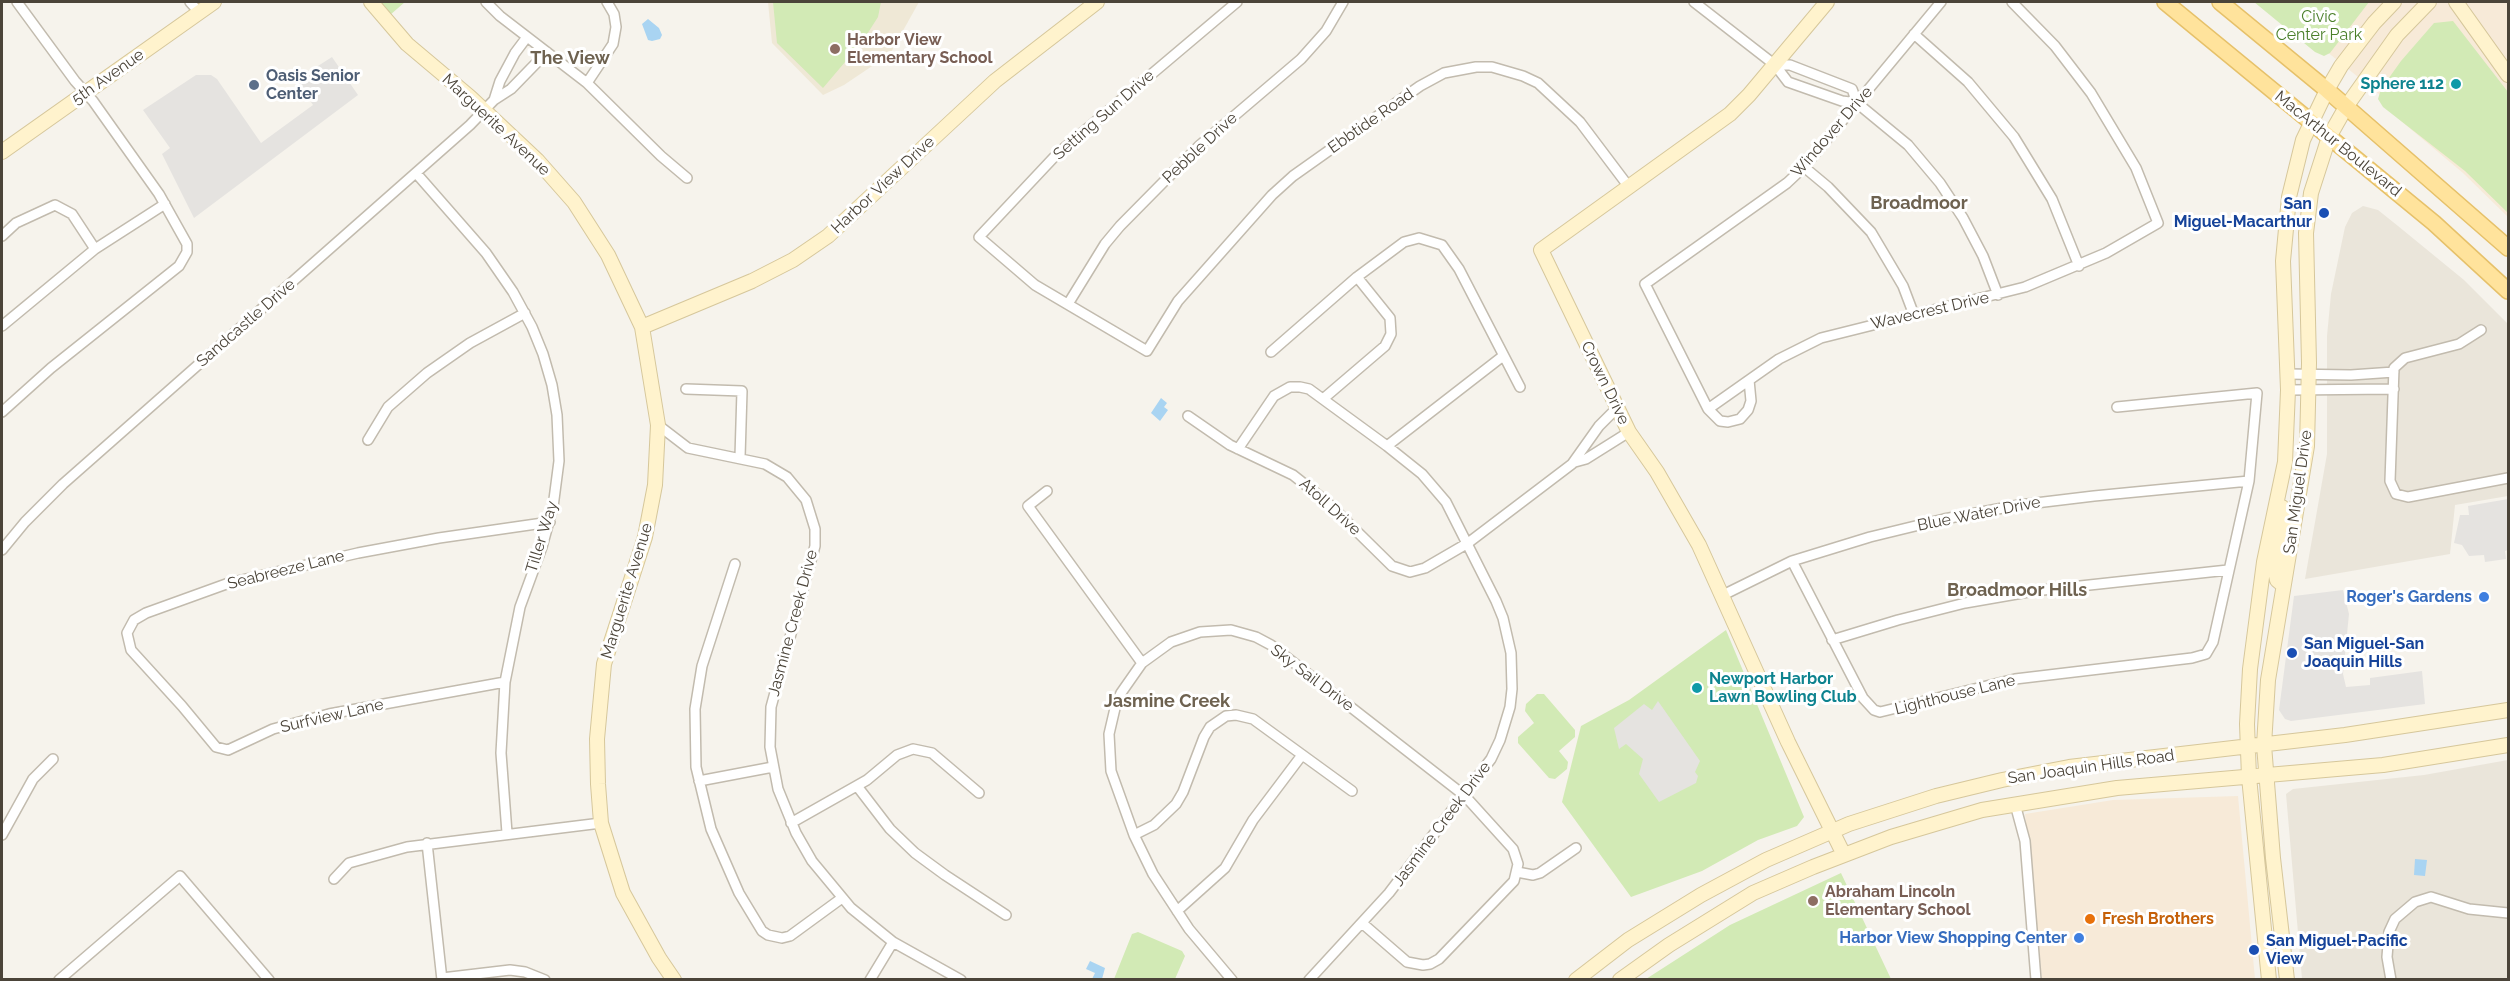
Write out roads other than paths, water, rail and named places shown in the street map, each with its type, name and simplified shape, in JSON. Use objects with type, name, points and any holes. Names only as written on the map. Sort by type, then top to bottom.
[{"type":"main road","name":"5th Avenue","points":[[2,152],[86,93],[195,7],[214,2]]},
{"type":"main road","name":"Marguerite Avenue","points":[[371,2],[407,44],[470,97],[537,160],[574,202],[608,255],[642,327],[658,425],[655,485],[645,537],[610,640],[600,689],[597,739],[602,823],[623,893],[659,958],[674,980]]},
{"type":"main road","name":"Harbor View Drive","points":[[642,327],[752,281],[793,260],[828,236],[994,81],[1097,2]]},
{"type":"main road","name":"Crown Drive","points":[[1827,2],[1775,65],[1730,114],[1541,250],[1629,432],[1657,472],[1699,545],[1831,832],[1844,855]]},
{"type":"main road","name":"MacArthur Boulevard","points":[[2165,2],[2443,230],[2508,291]]},
{"type":"main road","name":"MacArthur Boulevard","points":[[2220,2],[2327,90],[2508,248]]},
{"type":"main road","name":"San Miguel Drive","points":[[2269,980],[2247,747],[2250,669],[2264,562],[2285,462],[2288,374],[2284,236],[2289,197],[2303,140],[2341,66],[2374,23],[2394,2]]},
{"type":"main road","name":"San Miguel Drive","points":[[2287,980],[2264,745],[2268,680],[2307,446],[2309,375],[2306,233],[2312,193],[2329,137],[2346,107],[2397,34],[2428,2]]},
{"type":"main road","points":[[2456,2],[2508,75]]},
{"type":"main road","points":[[2279,493],[2283,516],[2275,571],[2277,580],[2283,585]]},
{"type":"main road","name":"San Joaquin Hills Road","points":[[1576,980],[1628,940],[1701,895],[1766,860],[1849,824],[1936,796],[2068,767],[2355,734],[2508,710]]},
{"type":"main road","name":"San Joaquin Hills Road","points":[[1620,980],[1669,945],[1753,894],[1844,855],[1982,810],[2117,788],[2383,765],[2508,745]]},
{"type":"street","points":[[2,412],[51,368],[179,266],[187,252],[187,244],[165,204],[86,93],[17,2]]},
{"type":"street","points":[[486,2],[587,83],[661,156],[687,178]]},
{"type":"street","points":[[587,83],[613,44],[616,27],[614,14],[607,2]]},
{"type":"street","name":"Setting Sun Drive","points":[[1068,304],[1017,272],[979,237],[1058,154],[1237,2]]},
{"type":"street","name":"Pebble Drive","points":[[1068,304],[1104,244],[1120,226],[1200,145],[1302,59],[1326,31],[1343,2]]},
{"type":"street","points":[[1694,2],[1775,65],[1788,82],[1842,101],[1857,103]]},
{"type":"street","name":"Windover Drive","points":[[1708,409],[1645,284],[1787,183],[1804,167],[1941,2]]},
{"type":"street","name":"Wavecrest Drive","points":[[1708,409],[1779,359],[1821,338],[1998,295],[2079,266],[2158,223],[2136,168],[2102,109],[2055,46],[2012,2]]},
{"type":"street","points":[[1914,34],[1968,82],[2014,137],[2052,199],[2079,266]]},
{"type":"street","name":"Sandcastle Drive","points":[[494,100],[500,81],[515,53],[527,37]]},
{"type":"street","name":"Sandcastle Drive","points":[[2,550],[25,522],[63,484],[416,173],[484,112],[494,100],[511,89],[547,52]]},
{"type":"street","points":[[1775,65],[1790,65],[1852,89],[1857,103],[1908,145],[1940,183],[1974,237],[1998,295]]},
{"type":"street","name":"Ebbtide Road","points":[[1068,304],[1147,351],[1178,301],[1272,195],[1322,155],[1420,86],[1444,73],[1476,67],[1492,67],[1523,76],[1538,84],[1580,122],[1629,187]]},
{"type":"street","points":[[1804,167],[1828,186],[1870,232],[1903,286],[1914,315]]},
{"type":"street","name":"Tiller Way","points":[[416,173],[486,253],[525,313],[543,354],[552,385],[557,415],[559,461],[550,522],[520,607],[505,682],[501,753],[507,833]]},
{"type":"street","points":[[2,236],[16,223],[55,204],[72,214],[95,249]]},
{"type":"street","points":[[2,326],[95,249],[165,204]]},
{"type":"street","points":[[1271,352],[1357,277],[1404,242],[1419,238],[1442,245],[1459,269],[1520,387]]},
{"type":"street","points":[[1323,399],[1385,346],[1391,334],[1390,318],[1357,277]]},
{"type":"street","points":[[368,440],[388,407],[427,373],[470,343],[525,313]]},
{"type":"street","points":[[2481,330],[2459,344],[2405,358],[2397,363],[2394,372],[2391,481],[2396,494],[2408,497],[2508,478]]},
{"type":"street","points":[[1387,446],[1503,356]]},
{"type":"street","points":[[2288,374],[2394,372]]},
{"type":"street","points":[[1708,409],[1720,421],[1740,419],[1748,410],[1751,401],[1749,380]]},
{"type":"street","name":"Jasmine Creek Drive","points":[[1238,449],[1274,396],[1282,390],[1300,387],[1309,389],[1387,446],[1415,468],[1446,502],[1503,618],[1511,653],[1510,707],[1500,740],[1491,759],[1389,894],[1309,980]]},
{"type":"street","points":[[2288,390],[2394,389]]},
{"type":"street","points":[[686,390],[742,391],[740,457]]},
{"type":"street","points":[[1832,640],[1965,603],[2103,582],[2228,570],[2249,481],[2257,393],[2117,407]]},
{"type":"street","points":[[1575,462],[1599,426],[1617,408]]},
{"type":"street","name":"Atoll Drive","points":[[1188,416],[1238,449],[1274,464],[1311,488],[1392,566],[1400,570],[1419,570],[1468,543],[1575,462]]},
{"type":"street","name":"Jasmine Creek Drive","points":[[658,425],[688,448],[765,464],[787,477],[806,500],[815,529],[813,559],[772,698],[769,727],[772,767],[778,789],[791,823],[812,861],[842,898],[866,922],[893,942],[961,980]]},
{"type":"street","points":[[1599,426],[1609,443]]},
{"type":"street","points":[[1575,462],[1586,459],[1629,432]]},
{"type":"street","name":"Blue Water Drive","points":[[1721,596],[1792,561],[1890,532],[1944,519],[2019,505],[2249,481]]},
{"type":"street","points":[[1047,491],[1028,506],[1142,663]]},
{"type":"street","name":"Seabreeze Lane","points":[[182,706],[131,650],[127,633],[134,620],[146,613],[229,583],[294,567],[439,538],[550,522]]},
{"type":"street","name":"Lighthouse Lane","points":[[1792,561],[1863,698],[1874,710],[1880,712],[2015,680],[2192,658],[2206,654],[2213,642],[2228,570]]},
{"type":"street","points":[[735,564],[699,680],[694,723],[699,781],[708,820],[722,858],[739,893],[762,930],[768,935],[782,938],[790,936],[842,898]]},
{"type":"street","name":"Sky Sail Drive","points":[[1232,980],[1176,911],[1153,874],[1134,835],[1111,771],[1109,734],[1121,693],[1142,663],[1171,642],[1200,632],[1231,630],[1256,637],[1270,645],[1465,796],[1513,849],[1517,858],[1517,872]]},
{"type":"street","name":"Surfview Lane","points":[[182,706],[216,747],[228,750],[273,729],[329,714],[505,682]]},
{"type":"street","points":[[1134,835],[1154,825],[1176,804],[1183,792],[1204,737],[1218,720],[1236,715],[1253,719],[1352,791]]},
{"type":"street","points":[[791,823],[857,786],[880,771],[897,755],[913,748],[932,753],[979,794]]},
{"type":"street","points":[[1176,911],[1225,868],[1253,820],[1302,755]]},
{"type":"street","points":[[2,835],[33,778],[53,759]]},
{"type":"street","points":[[699,781],[772,767]]},
{"type":"street","points":[[857,786],[885,823],[915,853],[1006,915]]},
{"type":"street","points":[[2015,804],[2025,841],[2036,980]]},
{"type":"street","points":[[334,879],[349,862],[387,851],[428,843],[602,823]]},
{"type":"street","points":[[428,843],[442,979],[510,970],[525,972],[545,980]]},
{"type":"street","points":[[1362,923],[1407,962],[1423,966],[1430,964],[1439,959],[1509,887],[1517,872],[1533,875],[1540,873],[1576,848]]},
{"type":"street","points":[[59,980],[180,876],[269,980]]},
{"type":"street","points":[[2391,980],[2387,957],[2389,932],[2395,919],[2415,902],[2431,897],[2469,909],[2508,913]]},
{"type":"street","points":[[870,980],[893,942]]},
{"type":"water","points":[[648,19],[659,28],[662,35],[660,39],[648,40],[642,24]]},
{"type":"water","points":[[1161,398],[1167,403],[1164,407],[1168,410],[1160,421],[1151,413]]},
{"type":"water","points":[[2415,859],[2427,860],[2425,876],[2414,875]]},
{"type":"water","points":[[1090,961],[1105,968],[1102,979],[1092,979],[1095,973],[1086,969]]},
{"type":"place","name":"Harbor View Elementary School","points":[[835,49]]},
{"type":"place","name":"Sphere 112","points":[[2456,84]]},
{"type":"place","name":"Oasis Senior Center","points":[[254,85]]},
{"type":"place","name":"San Miguel-Macarthur","points":[[2324,213]]},
{"type":"place","name":"Roger's Gardens","points":[[2484,597]]},
{"type":"place","name":"San Miguel-San Joaquin Hills","points":[[2292,653]]},
{"type":"place","name":"Newport Harbor Lawn Bowling Club","points":[[1697,688]]},
{"type":"place","name":"Abraham Lincoln Elementary School","points":[[1813,901]]},
{"type":"place","name":"Fresh Brothers","points":[[2090,919]]},
{"type":"place","name":"Harbor View Shopping Center","points":[[2079,938]]},
{"type":"place","name":"San Miguel-Pacific View","points":[[2254,950]]},
{"type":"district","name":"The View","points":[[570,59]]},
{"type":"district","name":"Broadmoor","points":[[1919,204]]},
{"type":"district","name":"Broadmoor Hills","points":[[2017,591]]},
{"type":"district","name":"Jasmine Creek","points":[[1167,702]]},
{"type":"park label","name":"Civic Center Park","points":[[2319,26]]}]
